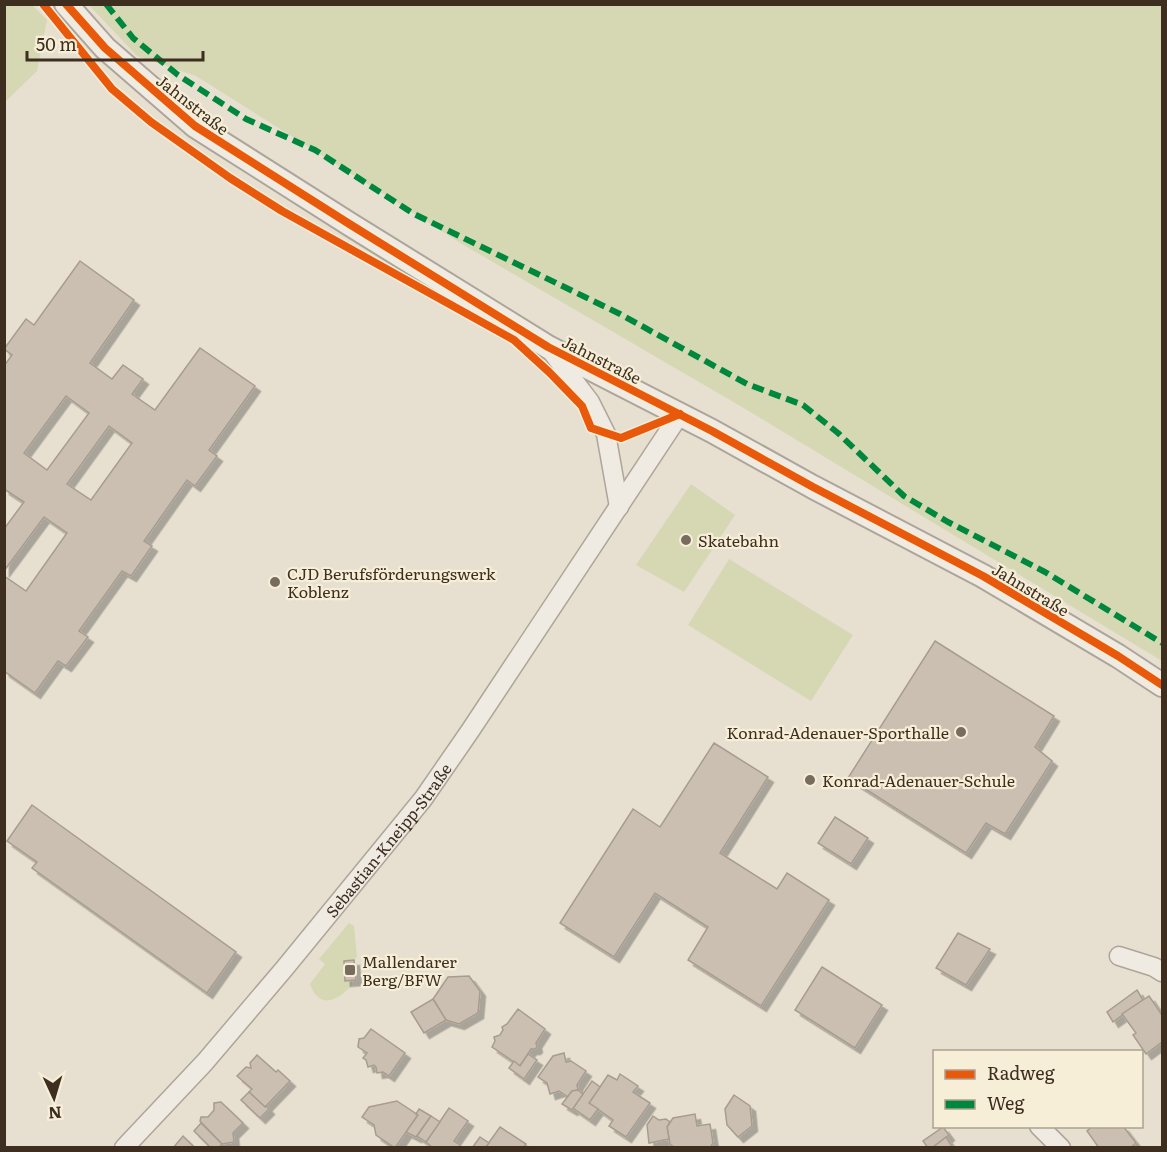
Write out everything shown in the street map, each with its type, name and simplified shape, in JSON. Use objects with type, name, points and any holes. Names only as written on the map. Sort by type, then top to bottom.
[{"type":"street","name":"Jahnstraße","points":[[66,4],[105,48],[195,126],[548,347],[680,414],[983,576],[1118,656],[1162,686]]},
{"type":"street","points":[[548,347],[590,402],[606,434],[619,507]]},
{"type":"street","name":"Sebastian-Kneipp-Straße","points":[[124,1148],[205,1062],[423,799],[680,414]]},
{"type":"street","points":[[1119,956],[1154,967],[1162,972]]},
{"type":"street","points":[[1041,1128],[1061,1148]]},
{"type":"green space","points":[[5,4],[32,5],[47,20],[37,71],[5,102]]},
{"type":"green space","points":[[89,5],[1162,5],[1162,661],[742,407],[467,247],[196,76],[137,56]]},
{"type":"green space","name":"Skatebahn","points":[[691,484],[735,515],[684,592],[636,565]]},
{"type":"green space","points":[[729,559],[853,635],[811,701],[688,625]]},
{"type":"green space","points":[[349,923],[354,926],[357,957],[354,960],[344,961],[345,981],[352,980],[352,985],[335,999],[324,1000],[318,997],[310,984],[325,964],[319,959]]},
{"type":"building","points":[[80,261],[134,300],[90,363],[112,379],[123,365],[143,379],[132,394],[155,410],[200,348],[255,386],[209,450],[217,456],[195,486],[187,480],[144,541],[152,546],[131,576],[122,571],[79,631],[88,637],[66,666],[58,661],[35,693],[4,671],[4,576],[26,591],[67,533],[44,517],[4,571],[4,529],[24,502],[4,489],[4,366],[12,355],[4,349],[26,319],[34,325]],"holes":[[[66,396],[89,413],[47,470],[24,453]],[[109,426],[132,443],[91,500],[67,484]]]},
{"type":"building","name":"Konrad-Adenauer-Sporthalle","points":[[935,641],[1054,716],[1035,747],[1052,761],[1005,834],[986,823],[966,853],[848,778]]},
{"type":"building","points":[[714,743],[768,777],[720,853],[777,889],[787,873],[829,900],[761,1006],[688,960],[708,927],[655,893],[614,957],[560,923],[633,809],[660,827]]},
{"type":"building","points":[[32,805],[236,952],[207,993],[32,868],[37,862],[7,841]]},
{"type":"building","points":[[835,817],[868,838],[851,864],[818,843]]},
{"type":"building","points":[[958,933],[990,949],[966,985],[936,968]]},
{"type":"building","points":[[354,960],[356,980],[345,981],[344,961]]},
{"type":"building","points":[[822,967],[882,1005],[855,1048],[795,1010]]},
{"type":"building","points":[[469,976],[480,991],[478,1013],[459,1024],[446,1020],[433,999],[448,977]]},
{"type":"building","points":[[1137,990],[1143,1000],[1113,1022],[1107,1012]]},
{"type":"building","points":[[1149,996],[1162,1015],[1162,1042],[1146,1054],[1133,1035],[1136,1033],[1122,1014]]},
{"type":"building","points":[[433,999],[446,1020],[424,1033],[411,1012]]},
{"type":"building","points":[[518,1009],[545,1029],[536,1043],[537,1047],[531,1049],[520,1066],[492,1047],[494,1037],[500,1035],[502,1027]]},
{"type":"building","points":[[371,1029],[405,1053],[389,1076],[383,1072],[377,1073],[374,1065],[368,1067],[363,1058],[367,1053],[358,1047],[359,1039],[364,1038]]},
{"type":"building","points":[[564,1053],[566,1062],[571,1061],[586,1071],[577,1085],[578,1090],[572,1091],[568,1097],[559,1091],[550,1094],[547,1083],[538,1077],[553,1056]]},
{"type":"building","points":[[528,1054],[537,1060],[524,1079],[509,1068],[514,1061],[520,1066]]},
{"type":"building","points":[[257,1055],[290,1081],[265,1107],[249,1092],[252,1089],[237,1076],[246,1067],[251,1068],[250,1063]]},
{"type":"building","points":[[620,1074],[638,1086],[633,1092],[650,1103],[626,1137],[609,1126],[613,1120],[589,1103],[608,1075],[617,1080]]},
{"type":"building","points":[[592,1081],[600,1087],[589,1103],[598,1109],[590,1120],[573,1108]]},
{"type":"building","points":[[578,1090],[583,1094],[572,1110],[562,1104],[572,1091]]},
{"type":"building","points":[[249,1092],[269,1109],[260,1118],[241,1100]]},
{"type":"building","points":[[734,1095],[750,1106],[752,1126],[738,1137],[727,1125],[725,1109]]},
{"type":"building","points":[[397,1101],[418,1115],[395,1148],[376,1135],[374,1125],[362,1117],[369,1107]]},
{"type":"building","points":[[221,1102],[243,1123],[233,1133],[234,1142],[222,1144],[200,1121],[201,1117],[208,1117],[214,1110],[214,1103]]},
{"type":"building","points":[[449,1108],[468,1121],[454,1141],[460,1145],[459,1148],[433,1148],[426,1142]]},
{"type":"building","points":[[419,1109],[431,1116],[416,1137],[406,1132],[418,1115],[416,1114]]},
{"type":"building","points":[[695,1114],[697,1126],[710,1124],[713,1143],[710,1148],[675,1148],[670,1144],[667,1127],[673,1118]]},
{"type":"building","points":[[431,1116],[440,1122],[426,1142],[417,1136]]},
{"type":"building","points":[[653,1116],[670,1122],[667,1127],[669,1139],[649,1143],[647,1125]]},
{"type":"building","points":[[201,1123],[222,1144],[218,1148],[211,1148],[194,1131]]},
{"type":"building","points":[[500,1127],[526,1144],[523,1148],[485,1148]]},
{"type":"building","points":[[942,1128],[949,1135],[932,1148],[928,1148],[923,1141]]},
{"type":"building","points":[[1091,1128],[1125,1128],[1136,1143],[1130,1148],[1099,1148],[1087,1131]]},
{"type":"building","points":[[183,1136],[195,1148],[173,1148]]},
{"type":"building","points":[[480,1137],[489,1143],[485,1148],[472,1148]]},
{"type":"building","points":[[946,1137],[953,1148],[932,1148]]},
{"type":"marked path","points":[[106,4],[133,38],[178,75],[246,119],[315,150],[414,214],[620,314],[747,384],[803,405],[838,433],[904,496],[948,522],[1045,572],[1162,643]]},
{"type":"cycle path","points":[[43,4],[112,89],[151,122],[230,178],[282,211],[514,340],[582,406],[591,428],[621,438],[680,414]]},
{"type":"cycle path","points":[[66,4],[105,48],[195,126],[351,225],[548,347],[712,431],[983,576],[1118,656],[1162,685]]},
{"type":"place","name":"Skatebahn","points":[[686,540]]},
{"type":"place","name":"CJD Berufsförderungswerk Koblenz","points":[[275,582]]},
{"type":"place","name":"Konrad-Adenauer-Sporthalle","points":[[961,732]]},
{"type":"place","name":"Konrad-Adenauer-Schule","points":[[810,780]]},
{"type":"place","name":"Mallendarer Berg/BFW","points":[[350,970]]}]
